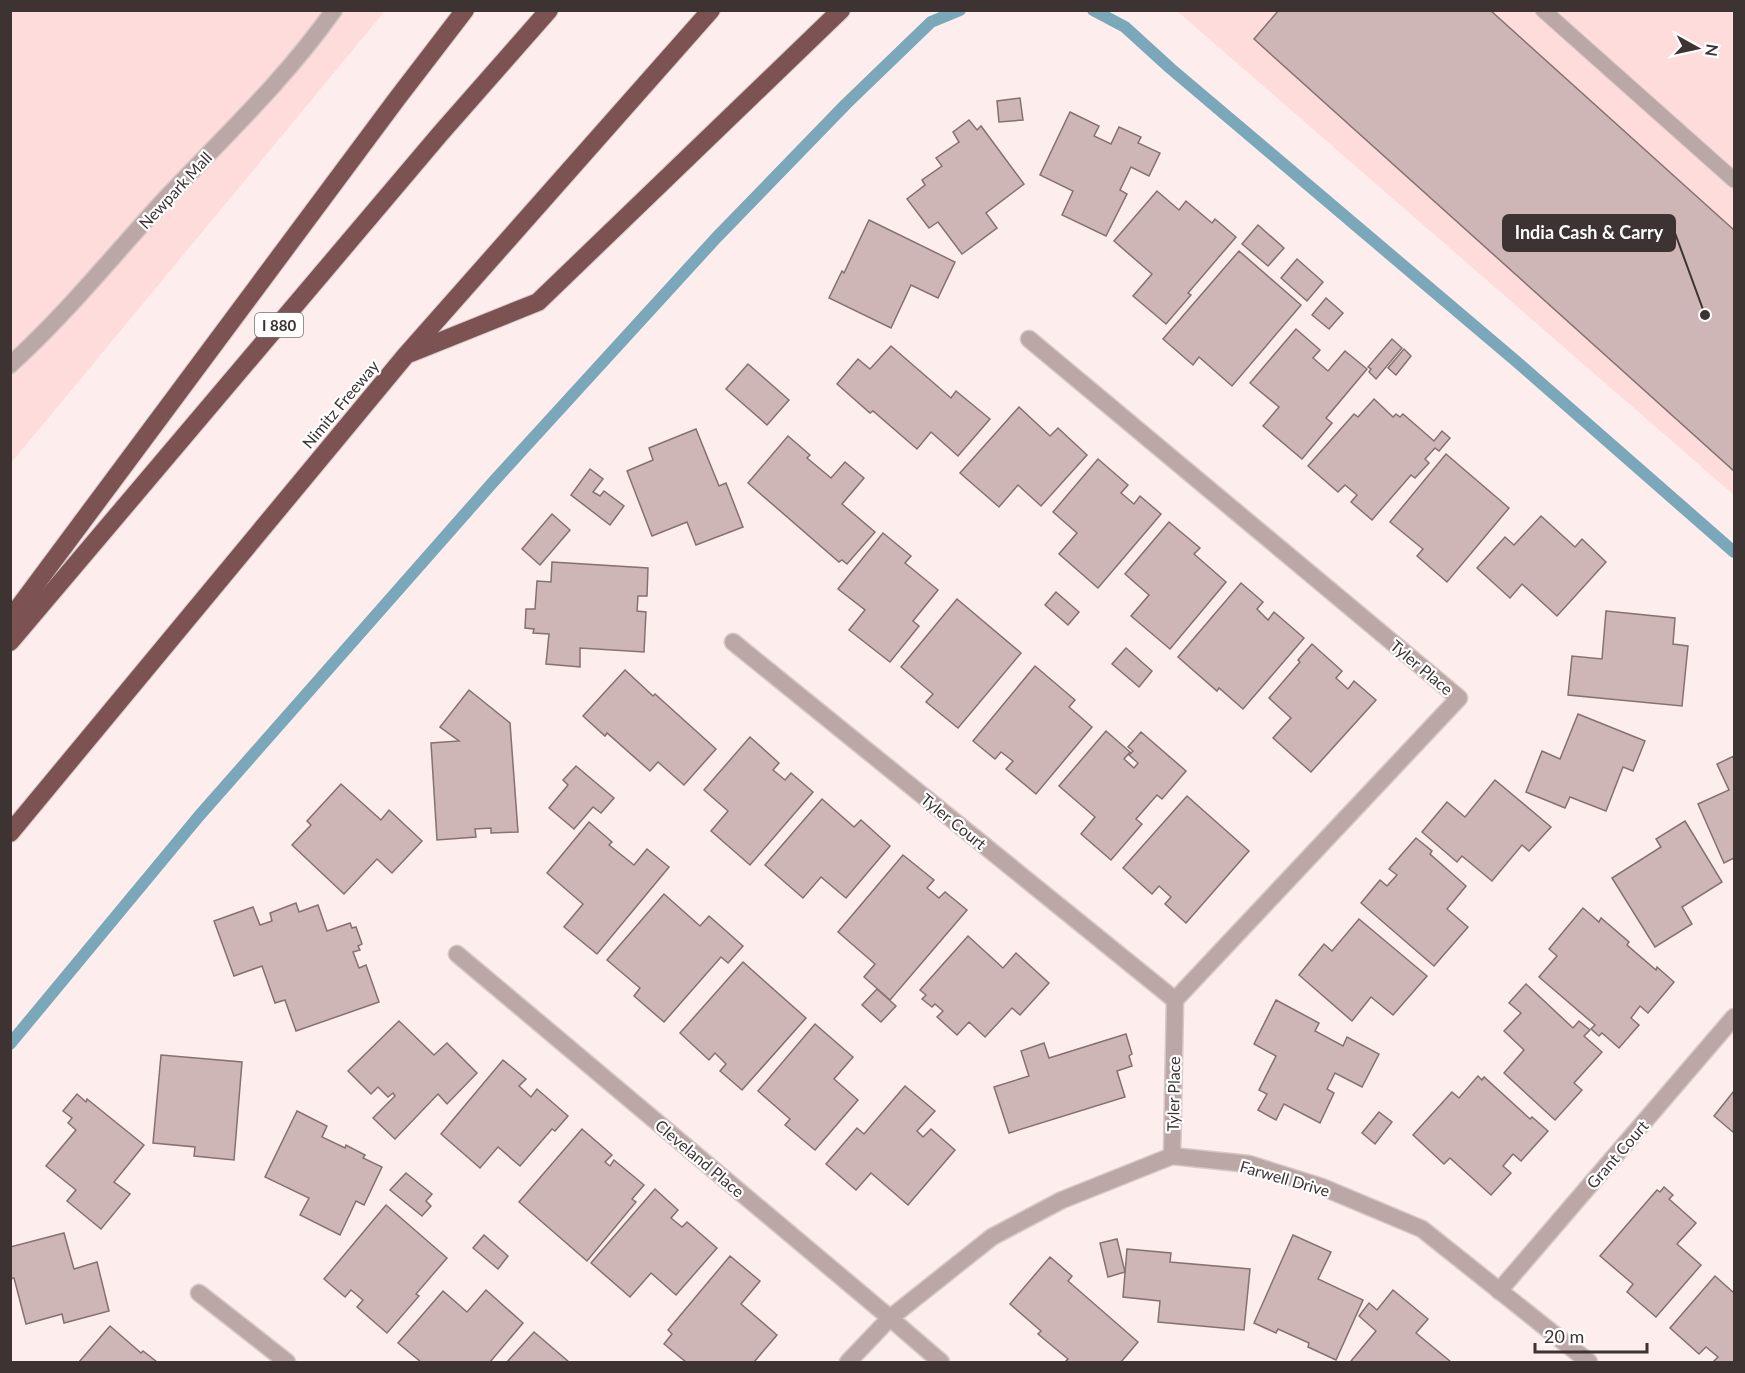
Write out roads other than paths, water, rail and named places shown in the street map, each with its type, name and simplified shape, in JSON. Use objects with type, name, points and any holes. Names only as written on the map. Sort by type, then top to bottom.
[{"type":"highway","points":[[10,619],[465,10]]},
{"type":"highway","name":"I 880","points":[[10,642],[440,135],[549,10]]},
{"type":"highway","name":"Nimitz Freeway","points":[[10,833],[406,355],[711,10]]},
{"type":"highway","points":[[406,355],[538,302],[841,10]]},
{"type":"street","name":"Newpark Mall","points":[[10,364],[87,288],[153,212],[291,67],[329,12]]},
{"type":"street","name":"Tyler Place","points":[[1029,339],[1460,698],[1175,1000],[1172,1156]]},
{"type":"street","name":"Tyler Court","points":[[733,642],[1175,1000]]},
{"type":"street","name":"Cleveland Place","points":[[457,954],[941,1362]]},
{"type":"street","name":"Grant Court","points":[[1499,1291],[1734,1017]]},
{"type":"street","name":"Farwell Drive","points":[[848,1362],[890,1318],[992,1237],[1062,1200],[1172,1156],[1249,1164],[1323,1187],[1422,1229],[1589,1362]]},
{"type":"street","points":[[199,1293],[287,1362]]},
{"type":"lane","points":[[1542,10],[1734,180]]},
{"type":"waterway","points":[[10,1044],[199,816],[494,481],[716,238],[846,104],[931,22],[960,10]]},
{"type":"waterway","points":[[1093,10],[1125,27],[1170,68],[1517,362],[1734,552]]},
{"type":"place","name":"India Cash & Carry","points":[[1705,315]]}]
